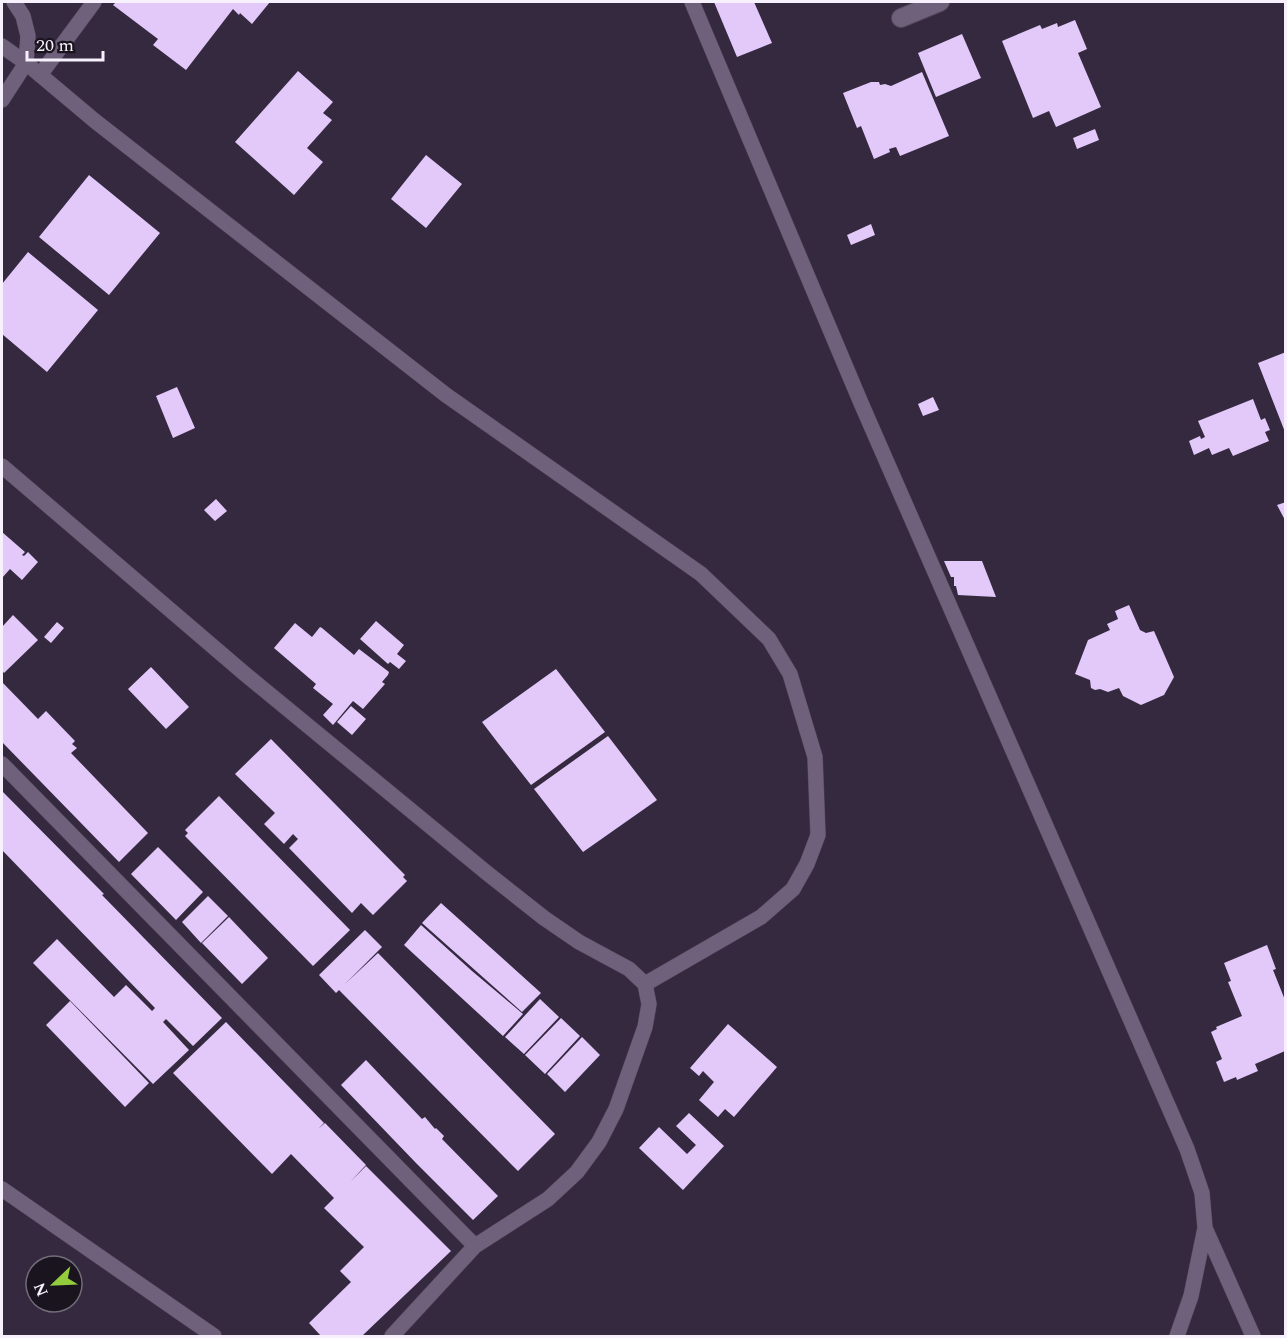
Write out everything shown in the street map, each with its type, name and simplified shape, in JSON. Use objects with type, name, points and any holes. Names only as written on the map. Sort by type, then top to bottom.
[{"type":"street","points":[[902,18],[940,2]]},
{"type":"lane","points":[[2,100],[26,63],[28,36],[23,16],[14,2]]},
{"type":"lane","points":[[692,2],[861,403],[1187,1149],[1202,1193],[1204,1228],[1191,1296],[1177,1336]]},
{"type":"lane","points":[[40,75],[90,3]]},
{"type":"lane","points":[[2,46],[446,395],[700,574],[769,639],[790,674],[815,757],[818,835],[807,864],[793,889],[761,917],[645,984]]},
{"type":"lane","points":[[2,466],[254,682],[487,873],[544,918],[579,942],[629,969],[645,984],[649,1004],[645,1027],[616,1109],[599,1143],[577,1172],[548,1199],[475,1245],[392,1336]]},
{"type":"lane","points":[[2,764],[475,1245]]},
{"type":"lane","points":[[2,1189],[214,1336]]},
{"type":"lane","points":[[1204,1228],[1253,1336]]},
{"type":"building","points":[[116,2],[270,2],[252,24],[233,9],[186,70],[153,45],[158,39],[113,5]]},
{"type":"building","points":[[714,2],[754,2],[772,43],[737,57]]},
{"type":"building","points":[[1075,20],[1087,49],[1078,53],[1101,107],[1056,127],[1049,111],[1033,118],[1002,41],[1040,25],[1042,29],[1057,23],[1058,27]]},
{"type":"building","points":[[962,34],[981,78],[936,97],[918,53]]},
{"type":"building","points":[[298,71],[333,102],[323,113],[332,120],[307,148],[323,162],[294,195],[235,142]]},
{"type":"building","points":[[922,72],[949,136],[900,156],[896,147],[889,149],[890,152],[874,159],[861,126],[857,128],[843,93],[871,82],[891,86]]},
{"type":"building","points":[[1095,129],[1099,140],[1077,149],[1073,138]]},
{"type":"building","points":[[426,155],[462,184],[426,228],[391,199]]},
{"type":"building","points":[[89,175],[160,233],[109,295],[39,237]]},
{"type":"building","points":[[871,224],[875,235],[851,245],[847,235]]},
{"type":"building","points":[[28,252],[98,310],[47,372],[2,334],[2,284]]},
{"type":"building","points":[[1286,352],[1286,432],[1285,432],[1258,363]]},
{"type":"building","points":[[177,387],[195,428],[173,438],[156,396]]},
{"type":"building","points":[[933,397],[939,410],[923,416],[918,404]]},
{"type":"building","points":[[1253,399],[1261,420],[1265,418],[1270,430],[1265,432],[1269,441],[1233,456],[1229,448],[1212,455],[1209,448],[1194,455],[1189,441],[1200,436],[1201,439],[1205,437],[1198,421]]},
{"type":"building","points":[[216,499],[227,511],[215,521],[204,510]]},
{"type":"building","points":[[1286,502],[1286,522],[1277,505]]},
{"type":"building","points":[[2,532],[25,552],[22,555],[28,552],[38,562],[22,580],[10,569],[2,578]]},
{"type":"building","points":[[944,561],[982,561],[996,597],[958,595],[956,586],[954,586],[954,577],[951,577]]},
{"type":"building","points":[[1129,605],[1140,630],[1146,633],[1154,631],[1174,677],[1164,695],[1141,705],[1123,696],[1119,688],[1108,692],[1095,690],[1091,688],[1090,680],[1075,674],[1088,640],[1110,630],[1107,624],[1118,619],[1115,611]]},
{"type":"building","points":[[13,615],[38,640],[4,673],[2,670],[2,627]]},
{"type":"building","points":[[376,621],[404,645],[397,654],[406,661],[399,669],[390,662],[388,664],[360,639]]},
{"type":"building","points":[[57,622],[64,628],[51,643],[44,637]]},
{"type":"building","points":[[295,623],[312,637],[320,627],[322,628],[354,655],[359,649],[389,672],[382,682],[385,684],[363,709],[353,701],[333,725],[323,715],[333,704],[313,688],[316,684],[274,648]]},
{"type":"building","points":[[151,667],[189,707],[166,729],[128,689]]},
{"type":"building","points":[[556,669],[605,732],[531,785],[482,722]]},
{"type":"building","points":[[2,682],[38,719],[46,711],[75,741],[72,744],[77,748],[71,753],[148,833],[119,862],[2,742]]},
{"type":"building","points":[[351,706],[366,719],[352,735],[337,722]]},
{"type":"building","points":[[608,736],[657,800],[583,852],[534,789]]},
{"type":"building","points":[[271,739],[405,875],[403,877],[407,881],[373,915],[361,903],[352,913],[289,848],[298,839],[293,834],[284,844],[264,824],[275,813],[235,774]]},
{"type":"building","points":[[2,791],[222,1018],[193,1046],[166,1019],[163,1022],[189,1050],[153,1084],[33,963],[57,939],[114,997],[126,985],[152,1011],[155,1008],[2,850]]},
{"type":"building","points":[[219,796],[350,930],[313,966],[185,836],[188,833],[185,830]]},
{"type":"building","points":[[158,847],[203,892],[176,920],[131,874]]},
{"type":"building","points":[[208,896],[228,916],[201,943],[182,922]]},
{"type":"building","points":[[441,903],[541,993],[522,1012],[422,923]]},
{"type":"building","points":[[229,917],[268,958],[242,984],[202,943]]},
{"type":"building","points":[[421,925],[523,1014],[503,1036],[404,945]]},
{"type":"building","points":[[365,930],[382,947],[345,984],[378,953],[555,1134],[518,1171],[339,990],[336,993],[319,975]]},
{"type":"building","points":[[1267,945],[1276,969],[1273,970],[1285,1000],[1285,1051],[1255,1064],[1258,1071],[1237,1080],[1236,1077],[1224,1082],[1216,1062],[1222,1059],[1211,1032],[1217,1029],[1216,1027],[1242,1016],[1228,982],[1231,981],[1224,963]]},
{"type":"building","points":[[540,999],[559,1017],[524,1054],[505,1037]]},
{"type":"building","points":[[70,1001],[149,1083],[125,1107],[46,1025]]},
{"type":"building","points":[[561,1018],[580,1036],[545,1074],[525,1055]]},
{"type":"building","points":[[226,1022],[324,1123],[318,1129],[325,1123],[366,1165],[351,1181],[366,1166],[451,1251],[362,1336],[321,1336],[309,1323],[351,1282],[340,1271],[364,1247],[324,1208],[334,1198],[291,1154],[272,1174],[173,1073]]},
{"type":"building","points":[[728,1024],[777,1067],[734,1117],[725,1109],[718,1117],[699,1100],[714,1082],[703,1071],[699,1076],[690,1068]]},
{"type":"building","points":[[582,1037],[600,1055],[565,1092],[547,1074]]},
{"type":"building","points":[[366,1060],[422,1119],[425,1117],[444,1136],[442,1139],[498,1196],[473,1220],[341,1085]]},
{"type":"building","points":[[689,1113],[724,1146],[683,1190],[639,1148],[659,1127],[687,1154],[696,1145],[676,1126]]}]
